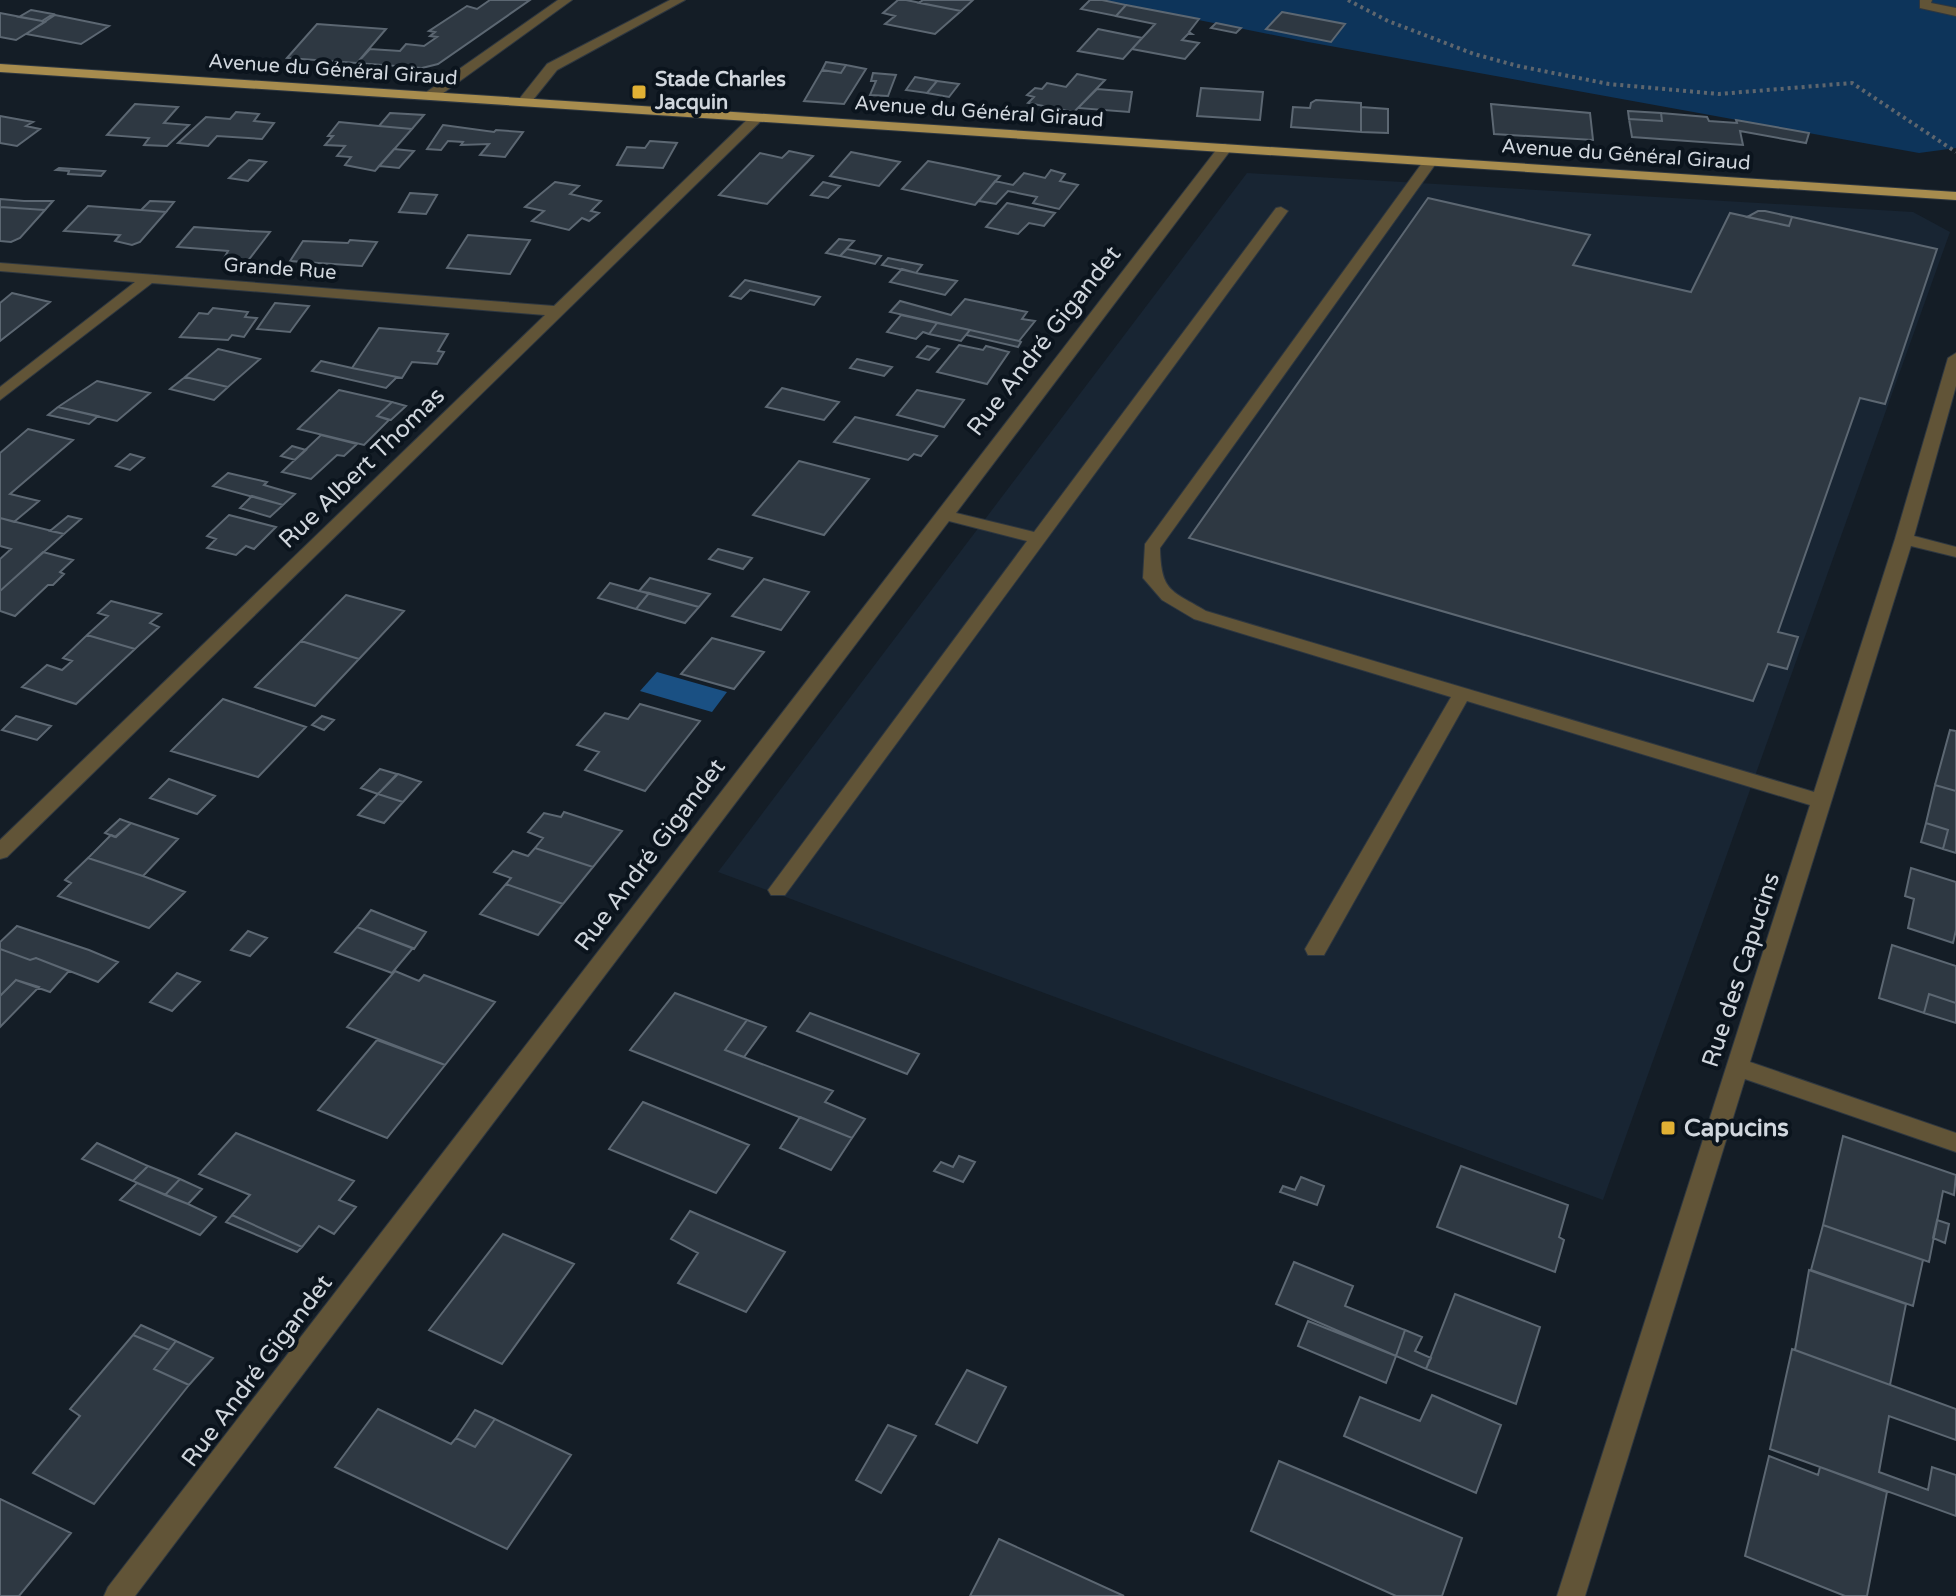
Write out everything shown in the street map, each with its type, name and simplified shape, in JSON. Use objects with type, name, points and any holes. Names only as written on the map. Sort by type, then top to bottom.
[{"type":"main road","name":"Avenue du Général Giraud","points":[[2,70],[1956,196]]},
{"type":"street","points":[[430,96],[566,0]]},
{"type":"street","points":[[523,103],[552,67],[679,0]]},
{"type":"street","points":[[1926,0],[1924,5],[1956,12]]},
{"type":"street","name":"Rue Albert Thomas","points":[[0,852],[757,118]]},
{"type":"street","name":"Rue André Gigandet","points":[[118,1596],[1225,148]]},
{"type":"street","points":[[1430,162],[1151,548],[1152,578],[1168,596],[1200,615],[1822,801]]},
{"type":"street","points":[[778,890],[1281,211]]},
{"type":"street","name":"Grande Rue","points":[[0,267],[558,311]]},
{"type":"street","points":[[0,395],[148,279]]},
{"type":"street","name":"Rue des Capucins","points":[[1571,1596],[1904,539],[1956,358]]},
{"type":"street","points":[[944,515],[1038,538]]},
{"type":"street","points":[[1904,539],[1956,552]]},
{"type":"street","points":[[1316,949],[1462,694]]},
{"type":"street","points":[[1738,1067],[1956,1143]]},
{"type":"path","points":[[1348,0],[1391,24],[1459,49],[1577,78],[1701,93],[1772,91],[1852,83],[1956,152]]},
{"type":"shaded area","points":[[1099,0],[1956,0],[1956,148],[1919,153],[1308,42]]},
{"type":"shaded area","points":[[1247,173],[1913,212],[1950,232],[1603,1200],[718,872]]},
{"type":"shaded area","points":[[657,672],[727,692],[712,712],[640,691]]},
{"type":"building","points":[[490,0],[530,0],[438,64],[422,68],[357,63],[370,49],[400,51],[406,44],[424,46],[437,37],[430,36],[435,32],[429,31],[467,6],[477,9]]},
{"type":"building","points":[[898,0],[961,11],[935,34],[885,24],[895,16],[883,13]]},
{"type":"building","points":[[923,0],[973,0],[961,11],[919,3]]},
{"type":"building","points":[[1090,0],[1126,5],[1116,16],[1081,9]]},
{"type":"building","points":[[1126,5],[1199,19],[1189,32],[1192,34],[1182,40],[1199,43],[1185,59],[1132,49],[1155,24],[1116,16]]},
{"type":"building","points":[[31,10],[53,14],[42,21],[19,17]]},
{"type":"building","points":[[1282,12],[1345,24],[1331,42],[1266,29]]},
{"type":"building","points":[[0,13],[45,22],[16,40],[0,37]]},
{"type":"building","points":[[55,15],[109,26],[81,44],[26,34]]},
{"type":"building","points":[[1216,23],[1241,28],[1236,33],[1211,28]]},
{"type":"building","points":[[317,24],[386,29],[357,63],[287,58]]},
{"type":"building","points":[[1098,29],[1142,38],[1123,59],[1078,51]]},
{"type":"building","points":[[826,62],[846,65],[841,73],[822,70]]},
{"type":"building","points":[[846,65],[866,69],[844,104],[804,101],[822,70],[841,73]]},
{"type":"building","points":[[873,73],[896,75],[888,96],[870,95],[876,81],[871,81]]},
{"type":"building","points":[[1077,74],[1105,80],[1074,112],[1028,103],[1034,97],[1027,95],[1035,88],[1042,89],[1047,83],[1066,87]]},
{"type":"building","points":[[915,77],[937,81],[927,93],[906,90]]},
{"type":"building","points":[[937,81],[959,84],[949,97],[927,93]]},
{"type":"building","points":[[1201,88],[1263,92],[1260,120],[1197,116]]},
{"type":"building","points":[[1097,89],[1132,92],[1129,112],[1078,108]]},
{"type":"building","points":[[1316,100],[1361,103],[1361,132],[1291,127],[1293,107],[1310,108]]},
{"type":"building","points":[[135,104],[178,107],[164,123],[189,125],[167,146],[144,145],[149,138],[107,135]]},
{"type":"building","points":[[1491,104],[1590,113],[1593,140],[1494,134]]},
{"type":"building","points":[[1361,107],[1388,109],[1388,133],[1361,132]]},
{"type":"building","points":[[1628,111],[1661,113],[1662,121],[1629,119]]},
{"type":"building","points":[[236,112],[259,114],[254,121],[274,123],[262,139],[217,136],[208,146],[178,143],[206,117],[230,119]]},
{"type":"building","points":[[390,113],[424,115],[412,129],[379,126]]},
{"type":"building","points":[[1661,113],[1707,117],[1709,121],[1737,123],[1736,120],[1809,133],[1806,143],[1740,131],[1743,145],[1632,137],[1629,119],[1662,121]]},
{"type":"building","points":[[0,116],[33,122],[26,126],[40,129],[17,146],[0,143]]},
{"type":"building","points":[[339,122],[412,129],[375,171],[345,165],[351,157],[337,156],[345,146],[325,145]]},
{"type":"building","points":[[443,125],[494,132],[523,132],[505,157],[480,155],[489,144],[461,145],[463,142],[448,141],[441,150],[427,149]]},
{"type":"building","points":[[650,141],[677,143],[663,168],[617,165],[627,147],[645,148]]},
{"type":"building","points":[[394,149],[414,151],[399,168],[379,166]]},
{"type":"building","points":[[789,151],[813,156],[767,204],[719,195],[760,153],[782,158]]},
{"type":"building","points":[[851,152],[900,162],[879,186],[830,176]]},
{"type":"building","points":[[249,160],[266,162],[248,181],[229,178]]},
{"type":"building","points":[[928,161],[1000,176],[975,205],[902,189]]},
{"type":"building","points":[[56,170],[105,171],[101,176],[68,174],[69,171]]},
{"type":"building","points":[[1051,170],[1065,174],[1060,181],[1078,185],[1059,209],[1033,203],[1037,197],[1008,191],[996,204],[979,201],[995,181],[1013,185],[1024,173],[1045,178]]},
{"type":"building","points":[[555,182],[579,186],[570,194],[601,201],[591,211],[599,213],[589,221],[582,218],[569,230],[532,221],[544,211],[525,207]]},
{"type":"building","points":[[823,182],[840,186],[828,198],[811,195]]},
{"type":"building","points":[[410,193],[437,195],[426,214],[399,212]]},
{"type":"building","points":[[1428,198],[1590,235],[1573,265],[1691,292],[1730,213],[1789,226],[1792,217],[1937,249],[1885,404],[1860,398],[1778,632],[1798,637],[1787,669],[1768,664],[1753,701],[1189,538]]},
{"type":"building","points":[[0,199],[53,201],[45,210],[0,207]]},
{"type":"building","points":[[150,201],[174,202],[166,212],[141,210]]},
{"type":"building","points":[[1007,203],[1055,213],[1044,226],[1029,223],[1018,234],[986,227]]},
{"type":"building","points":[[88,206],[166,212],[140,242],[132,245],[115,241],[120,235],[64,231]]},
{"type":"building","points":[[0,207],[45,210],[20,238],[11,242],[0,241]]},
{"type":"building","points":[[1758,211],[1792,217],[1789,226],[1747,217]]},
{"type":"building","points":[[194,227],[270,232],[247,262],[227,263],[223,260],[228,251],[177,247]]},
{"type":"building","points":[[468,235],[530,240],[510,274],[447,268]]},
{"type":"building","points":[[839,239],[854,241],[840,256],[826,253]]},
{"type":"building","points":[[350,240],[377,242],[362,266],[290,261],[303,241],[348,243]]},
{"type":"building","points":[[847,249],[881,256],[875,264],[840,256]]},
{"type":"building","points":[[888,258],[922,265],[916,273],[882,265]]},
{"type":"building","points":[[902,269],[957,281],[945,295],[890,282]]},
{"type":"building","points":[[745,280],[820,297],[814,305],[750,290],[741,299],[730,296]]},
{"type":"building","points":[[12,293],[50,302],[0,341],[0,303]]},
{"type":"building","points":[[965,299],[1027,312],[1022,319],[1035,321],[1019,341],[890,312],[900,301],[951,315]]},
{"type":"building","points":[[275,303],[309,306],[290,332],[257,329]]},
{"type":"building","points":[[213,308],[248,312],[245,317],[257,318],[244,337],[232,335],[228,340],[180,337],[199,313],[208,314]]},
{"type":"building","points":[[901,315],[937,323],[929,334],[923,332],[916,339],[887,332]]},
{"type":"building","points":[[937,323],[970,330],[961,341],[929,334]]},
{"type":"building","points":[[379,328],[448,334],[438,351],[444,352],[437,364],[412,362],[402,378],[352,368]]},
{"type":"building","points":[[970,330],[1021,342],[1018,347],[966,335]]},
{"type":"building","points":[[959,345],[983,350],[986,346],[1009,352],[987,384],[937,372]]},
{"type":"building","points":[[927,346],[939,349],[929,360],[917,357]]},
{"type":"building","points":[[218,349],[260,359],[228,387],[185,377]]},
{"type":"building","points":[[857,359],[892,367],[884,376],[850,368]]},
{"type":"building","points":[[321,361],[397,377],[386,388],[312,371]]},
{"type":"building","points":[[185,377],[228,387],[214,400],[170,389]]},
{"type":"building","points":[[97,381],[150,393],[117,421],[58,407]]},
{"type":"building","points":[[782,388],[839,402],[824,420],[766,407]]},
{"type":"building","points":[[339,390],[392,402],[377,416],[389,420],[364,445],[298,429]]},
{"type":"building","points":[[917,390],[964,400],[944,427],[897,415]]},
{"type":"building","points":[[392,402],[406,406],[391,420],[377,416]]},
{"type":"building","points":[[58,407],[98,416],[89,424],[48,415]]},
{"type":"building","points":[[855,417],[937,436],[921,456],[914,454],[908,460],[834,442]]},
{"type":"building","points":[[28,429],[73,440],[10,494],[39,501],[14,522],[0,518],[0,453]]},
{"type":"building","points":[[321,435],[357,444],[344,456],[337,455],[311,479],[282,472]]},
{"type":"building","points":[[292,446],[306,450],[295,460],[281,456]]},
{"type":"building","points":[[130,454],[144,458],[130,470],[116,466]]},
{"type":"building","points":[[799,461],[869,479],[824,535],[753,515]]},
{"type":"building","points":[[228,473],[267,482],[264,485],[295,494],[283,505],[213,486]]},
{"type":"building","points":[[252,496],[283,505],[270,517],[240,508]]},
{"type":"building","points":[[229,515],[276,527],[254,549],[246,546],[236,555],[207,548],[216,539],[207,536]]},
{"type":"building","points":[[68,516],[81,519],[64,534],[50,531]]},
{"type":"building","points":[[0,518],[64,534],[0,591],[0,559],[11,549],[0,546]]},
{"type":"building","points":[[718,549],[752,558],[743,569],[709,559]]},
{"type":"building","points":[[43,552],[73,560],[60,572],[64,574],[53,585],[48,585],[15,616],[0,611],[0,591]]},
{"type":"building","points":[[650,578],[710,594],[699,607],[639,591]]},
{"type":"building","points":[[764,579],[809,592],[781,630],[732,616]]},
{"type":"building","points":[[610,583],[649,593],[636,609],[598,598]]},
{"type":"building","points":[[649,593],[699,607],[685,623],[636,609]]},
{"type":"building","points":[[346,595],[404,611],[359,659],[301,641]]},
{"type":"building","points":[[111,601],[161,614],[150,623],[159,627],[135,649],[87,635],[108,616],[98,613]]},
{"type":"building","points":[[87,635],[135,649],[76,704],[22,687],[47,665],[62,670],[72,661],[63,658]]},
{"type":"building","points":[[712,638],[764,652],[734,689],[681,674]]},
{"type":"building","points":[[301,641],[359,659],[315,706],[255,687]]},
{"type":"building","points":[[223,699],[306,727],[258,777],[171,751]]},
{"type":"building","points":[[640,704],[700,721],[645,791],[585,770],[599,752],[577,745],[605,713],[628,719]]},
{"type":"building","points":[[16,716],[51,726],[37,740],[2,730]]},
{"type":"building","points":[[322,716],[334,720],[324,730],[312,725]]},
{"type":"building","points":[[1950,730],[1956,731],[1956,791],[1935,785]]},
{"type":"building","points":[[380,769],[397,774],[378,794],[361,788]]},
{"type":"building","points":[[398,774],[421,782],[403,802],[378,794]]},
{"type":"building","points":[[169,779],[215,796],[197,814],[150,798]]},
{"type":"building","points":[[1935,785],[1956,791],[1956,853],[1943,849],[1948,830],[1926,823]]},
{"type":"building","points":[[378,794],[403,802],[384,823],[358,815]]},
{"type":"building","points":[[564,812],[622,831],[593,867],[535,848],[543,838],[528,832],[544,813],[561,817]]},
{"type":"building","points":[[120,819],[131,823],[115,837],[105,833]]},
{"type":"building","points":[[131,823],[178,839],[143,876],[88,858],[111,835],[116,837]]},
{"type":"building","points":[[1926,823],[1948,830],[1943,849],[1921,842]]},
{"type":"building","points":[[535,848],[593,867],[563,904],[506,884],[511,878],[494,872],[513,851],[528,856]]},
{"type":"building","points":[[88,858],[185,892],[149,928],[58,896],[71,883],[65,880]]},
{"type":"building","points":[[1911,868],[1956,882],[1953,943],[1908,928],[1914,899],[1905,896]]},
{"type":"building","points":[[506,884],[563,904],[538,935],[480,914]]},
{"type":"building","points":[[371,910],[426,932],[414,949],[357,927]]},
{"type":"building","points":[[17,926],[118,962],[98,982],[36,958],[30,960],[0,949],[0,942]]},
{"type":"building","points":[[357,927],[413,948],[392,973],[335,952]]},
{"type":"building","points":[[248,931],[267,938],[250,956],[231,950]]},
{"type":"building","points":[[1892,945],[1956,966],[1956,1003],[1929,994],[1924,1013],[1879,998]]},
{"type":"building","points":[[0,949],[69,971],[50,992],[16,980],[0,996]]},
{"type":"building","points":[[395,971],[419,981],[424,975],[495,1002],[445,1065],[347,1027]]},
{"type":"building","points":[[177,973],[200,982],[172,1011],[150,1002]]},
{"type":"building","points":[[16,980],[39,987],[0,1027],[0,996]]},
{"type":"building","points":[[675,993],[747,1020],[725,1050],[833,1091],[825,1102],[865,1119],[852,1138],[630,1050]]},
{"type":"building","points":[[1929,994],[1956,1003],[1956,1023],[1924,1013]]},
{"type":"building","points":[[810,1013],[919,1054],[907,1074],[797,1031]]},
{"type":"building","points":[[747,1020],[766,1027],[744,1057],[725,1050]]},
{"type":"building","points":[[377,1040],[445,1065],[387,1138],[318,1110]]},
{"type":"building","points":[[643,1102],[749,1145],[716,1193],[609,1149]]},
{"type":"building","points":[[800,1117],[852,1138],[831,1170],[780,1148]]},
{"type":"building","points":[[236,1133],[354,1181],[339,1200],[356,1207],[334,1234],[319,1226],[302,1247],[232,1215],[250,1195],[199,1174]]},
{"type":"building","points":[[1843,1136],[1956,1175],[1954,1195],[1943,1191],[1929,1262],[1823,1225]]},
{"type":"building","points":[[97,1143],[148,1166],[133,1181],[82,1159]]},
{"type":"building","points":[[959,1156],[975,1162],[963,1182],[934,1171],[941,1162],[953,1167]]},
{"type":"building","points":[[148,1166],[180,1179],[165,1195],[133,1181]]},
{"type":"building","points":[[1461,1166],[1568,1205],[1559,1237],[1564,1240],[1555,1272],[1437,1227]]},
{"type":"building","points":[[1301,1177],[1324,1186],[1317,1205],[1280,1192],[1283,1186],[1295,1190]]},
{"type":"building","points":[[180,1179],[202,1189],[188,1204],[165,1195]]},
{"type":"building","points":[[137,1183],[216,1217],[200,1235],[120,1200]]},
{"type":"building","points":[[690,1211],[785,1252],[746,1312],[678,1283],[698,1253],[671,1239]]},
{"type":"building","points":[[232,1215],[302,1247],[297,1252],[226,1222]]},
{"type":"building","points":[[1937,1220],[1949,1224],[1945,1243],[1933,1238]]},
{"type":"building","points":[[1823,1225],[1923,1260],[1913,1306],[1811,1270]]},
{"type":"building","points":[[503,1234],[574,1264],[502,1364],[429,1330]]},
{"type":"building","points":[[1294,1262],[1353,1286],[1345,1306],[1405,1330],[1396,1356],[1276,1304]]},
{"type":"building","points":[[1809,1270],[1906,1304],[1890,1385],[1795,1350]]},
{"type":"building","points":[[1455,1294],[1540,1327],[1516,1404],[1426,1369]]},
{"type":"building","points":[[1308,1321],[1396,1356],[1386,1383],[1298,1346]]},
{"type":"building","points":[[141,1325],[176,1341],[169,1350],[133,1335]]},
{"type":"building","points":[[1405,1330],[1422,1337],[1415,1351],[1431,1358],[1426,1369],[1396,1356]]},
{"type":"building","points":[[133,1335],[169,1350],[154,1369],[189,1385],[94,1504],[33,1473],[80,1416],[70,1409]]},
{"type":"building","points":[[176,1341],[213,1358],[189,1385],[154,1369]]},
{"type":"building","points":[[1792,1349],[1956,1409],[1956,1440],[1889,1416],[1879,1472],[1928,1490],[1932,1467],[1956,1475],[1956,1516],[1770,1449]]},
{"type":"building","points":[[967,1370],[1006,1387],[977,1443],[936,1424]]},
{"type":"building","points":[[1432,1395],[1501,1425],[1476,1493],[1344,1436],[1360,1397],[1420,1421]]},
{"type":"building","points":[[378,1409],[451,1444],[456,1438],[475,1447],[495,1419],[571,1455],[507,1549],[335,1467]]},
{"type":"building","points":[[475,1410],[495,1419],[475,1447],[456,1438]]},
{"type":"building","points":[[888,1425],[916,1436],[881,1493],[856,1480]]},
{"type":"building","points":[[1769,1456],[1818,1475],[1820,1467],[1887,1492],[1867,1596],[1845,1596],[1745,1556]]},
{"type":"building","points":[[1279,1461],[1462,1538],[1442,1596],[1396,1596],[1251,1531]]},
{"type":"building","points":[[0,1499],[71,1533],[19,1596],[0,1596]]},
{"type":"building","points":[[999,1539],[1124,1596],[970,1596]]},
{"type":"place","name":"Stade Charles Jacquin","points":[[639,92]]},
{"type":"place","name":"Capucins","points":[[1668,1128]]}]
